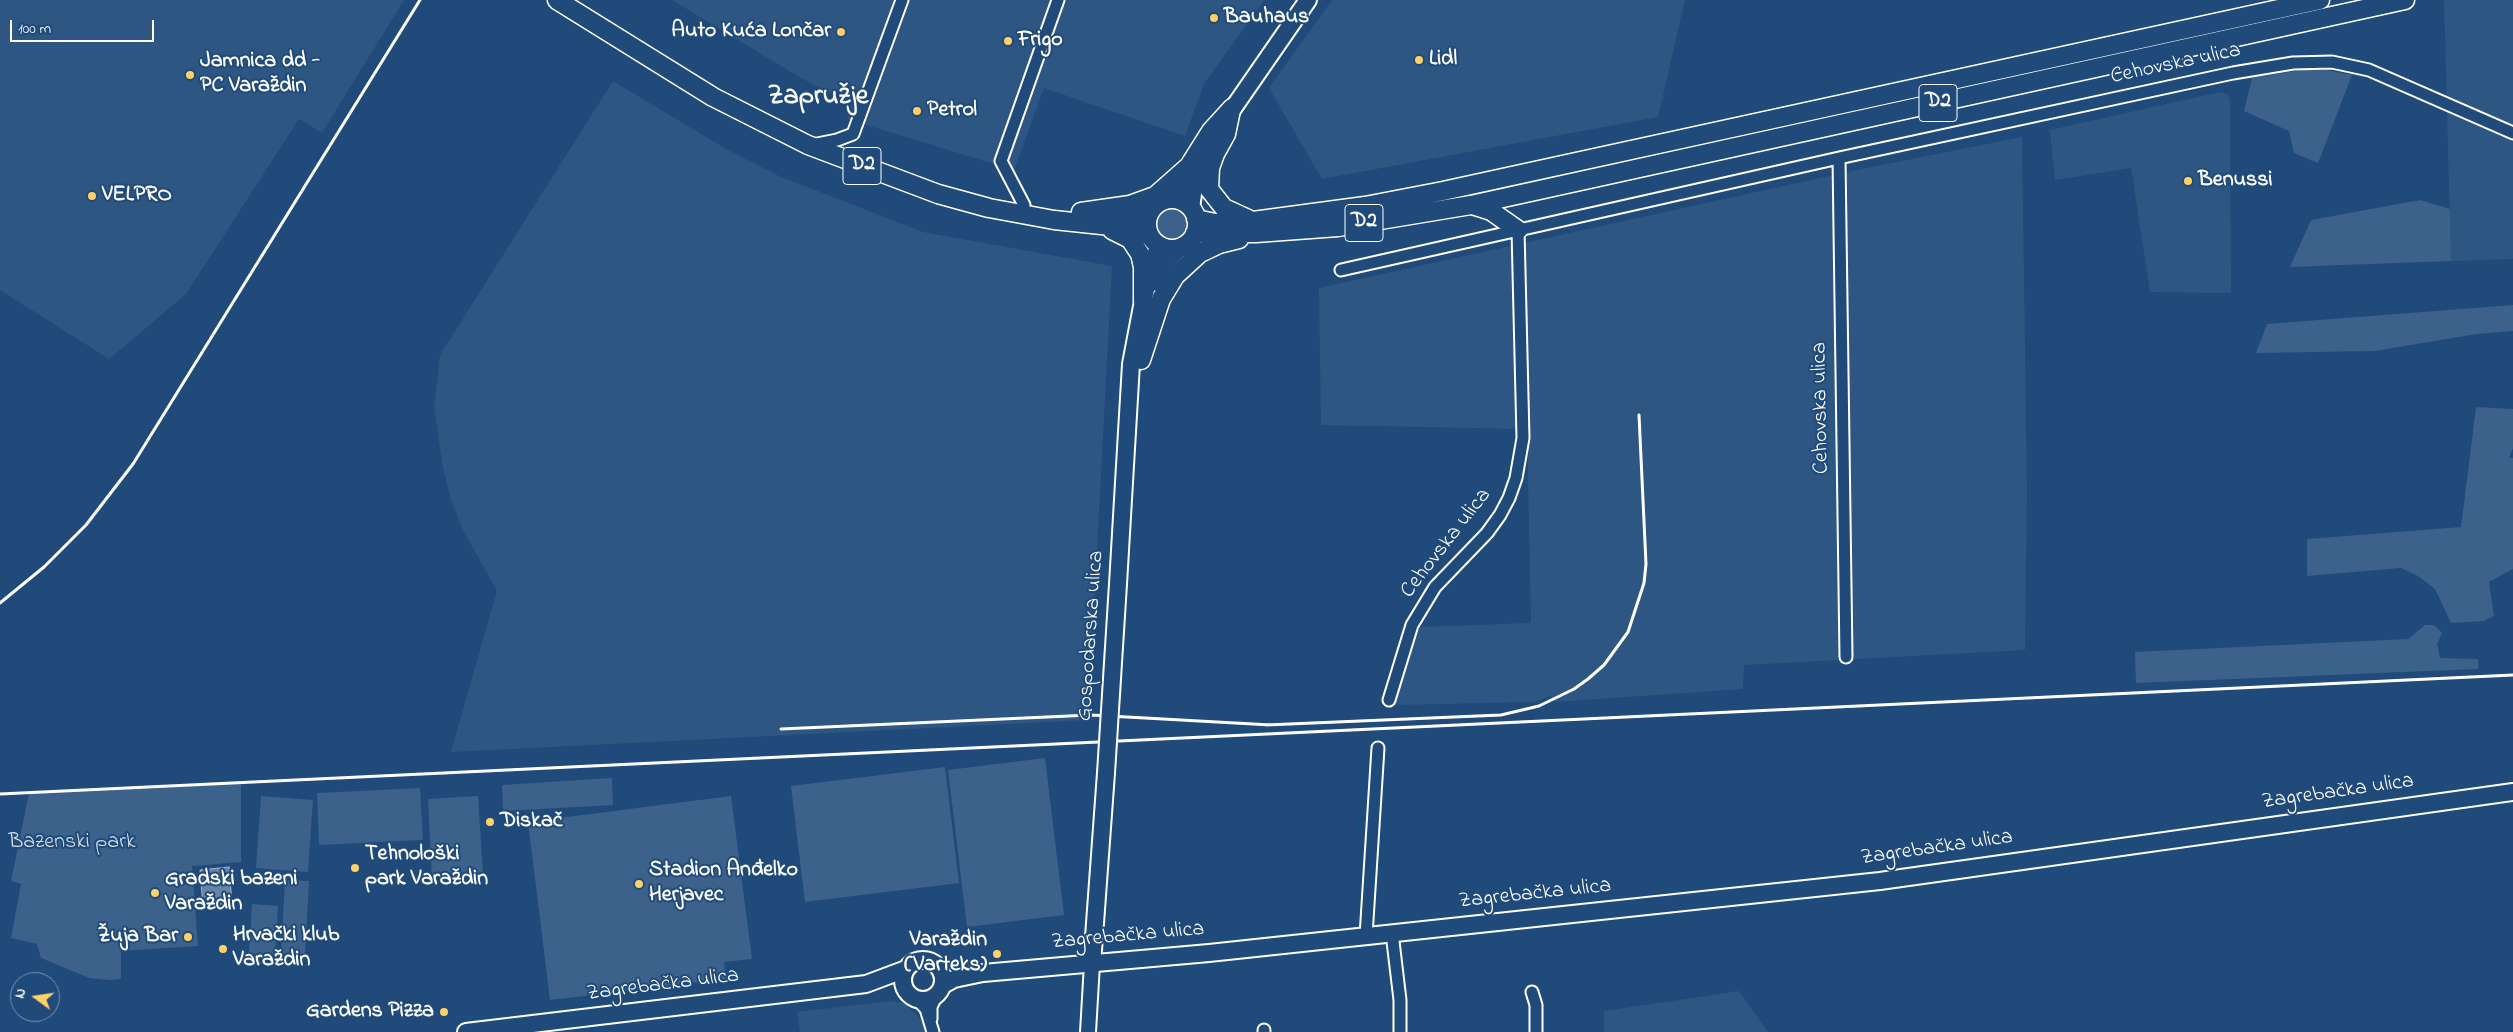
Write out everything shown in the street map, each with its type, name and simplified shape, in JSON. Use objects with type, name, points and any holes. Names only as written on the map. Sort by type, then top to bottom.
[{"type":"main road","name":"D2","points":[[557,0],[712,97],[808,146],[918,186],[989,208],[1087,218],[1148,216]]},
{"type":"main road","name":"D2","points":[[1254,227],[1527,174],[2320,0]]},
{"type":"main road","name":"D2","points":[[1170,199],[1178,200],[1194,220],[1254,227],[1338,227],[1471,205],[2405,0]]},
{"type":"main road","points":[[1154,240],[1148,216],[1156,204],[1170,199],[1186,184],[1232,108],[1308,1]]},
{"type":"main road","points":[[1232,108],[1226,134],[1210,168],[1209,189],[1224,208],[1254,227]]},
{"type":"main road","points":[[1087,218],[1155,196],[1190,166],[1211,131],[1232,108]]},
{"type":"main road","points":[[1141,360],[1158,280],[1167,261],[1192,239],[1194,187],[1217,134]]},
{"type":"main road","name":"D2","points":[[918,186],[1024,205],[1130,228],[1173,249],[1180,248]]},
{"type":"main road","points":[[1471,205],[1491,210],[1518,230]]},
{"type":"main road","points":[[1087,218],[1130,239],[1137,248],[1142,261],[1143,301]]},
{"type":"main road","points":[[1130,390],[1161,299],[1175,276],[1191,259],[1209,248],[1254,227]]},
{"type":"main road","name":"Gospodarska ulica","points":[[1092,964],[1134,341],[1154,240]]},
{"type":"main road","name":"Zagrebačka ulica","points":[[466,1032],[866,984],[894,986],[911,995],[928,999],[954,979],[983,973],[1092,964],[1366,936],[1880,880],[2513,792]]},
{"type":"main road","name":"Zagrebačka ulica","points":[[866,984],[906,969],[914,961],[920,960],[951,970],[983,973]]},
{"type":"main road","points":[[937,964],[943,974],[940,990]]},
{"type":"main road","points":[[906,969],[903,980],[911,995]]},
{"type":"street","points":[[808,146],[837,140],[853,134],[902,0]]},
{"type":"street","points":[[1024,205],[1001,161],[1058,0]]},
{"type":"street","name":"Cehovska ulica","points":[[1341,270],[1839,158],[2272,65],[2315,62],[2350,65],[2387,76],[2487,123],[2513,133]]},
{"type":"street","name":"Cehovska ulica","points":[[1839,158],[1846,657]]},
{"type":"street","name":"Cehovska ulica","points":[[1389,700],[1412,625],[1436,588],[1487,533],[1500,515],[1509,498],[1516,478],[1524,438],[1518,230]]},
{"type":"street","points":[[1366,936],[1378,748]]},
{"type":"street","points":[[1392,933],[1400,1000],[1400,1032]]},
{"type":"street","name":"Gospodarska ulica","points":[[1088,1032],[1092,964]]},
{"type":"street","points":[[932,1028],[932,1007],[940,990]]},
{"type":"street","points":[[1532,992],[1536,1005],[1536,1032]]},
{"type":"street","points":[[911,995],[926,1009],[932,1028]]},
{"type":"shaded area","points":[[0,0],[404,0],[322,133],[299,119],[186,294],[109,359],[0,290]]},
{"type":"shaded area","points":[[672,0],[1264,0],[1204,84],[1185,136],[1044,88],[1014,170],[847,119],[852,104],[799,77]]},
{"type":"shaded area","points":[[1332,0],[1685,0],[1658,117],[1322,179],[1269,88]]},
{"type":"shaded area","points":[[2444,0],[2513,0],[2513,259],[2451,261]]},
{"type":"shaded area","points":[[613,81],[726,149],[779,176],[923,232],[1112,266],[1088,720],[451,752],[497,591],[463,530],[451,500],[443,468],[434,407],[440,355]]},
{"type":"shaded area","points":[[2220,92],[2227,94],[2230,99],[2231,293],[2150,292],[2131,168],[2055,180],[2050,130]]},
{"type":"shaded area","points":[[2022,137],[2027,492],[2025,650],[1744,665],[1743,689],[1554,702],[1551,695],[1536,702],[1394,705],[1414,637],[1421,627],[1531,623],[1527,429],[1321,425],[1319,288],[1852,171]]},
{"type":"shaded area","points":[[229,867],[232,903],[203,906],[200,870]]},
{"type":"shaded area","points":[[1739,991],[1768,1032],[1604,1032],[1604,1011]]},
{"type":"shaded area","points":[[890,1001],[904,1003],[917,1015],[928,1032],[800,1032],[797,1012]]},
{"type":"green space","points":[[2302,70],[2326,70],[2352,75],[2318,163],[2294,153],[2289,131],[2244,111],[2252,78]]},
{"type":"green space","points":[[2420,200],[2450,209],[2451,261],[2290,267],[2311,220]]},
{"type":"green space","points":[[1172,206],[1179,207],[1185,212],[1190,218],[1190,232],[1185,238],[1179,243],[1172,244],[1165,243],[1159,238],[1154,232],[1153,225],[1154,218],[1159,212],[1165,207]]},
{"type":"green space","points":[[2513,305],[2513,331],[2477,334],[2375,351],[2256,353],[2267,324]]},
{"type":"green space","points":[[2476,407],[2513,409],[2513,448],[2509,458],[2513,458],[2513,569],[2489,582],[2494,616],[2484,621],[2451,623],[2435,589],[2418,576],[2401,568],[2307,576],[2307,539],[2461,527]]},
{"type":"green space","points":[[2425,625],[2434,625],[2442,633],[2437,644],[2440,658],[2478,659],[2478,669],[2136,683],[2135,652],[2408,639]]},
{"type":"green space","points":[[1045,758],[1064,915],[967,927],[948,770]]},
{"type":"green space","points":[[945,767],[959,883],[805,902],[791,786]]},
{"type":"green space","points":[[612,778],[613,805],[503,811],[502,785]]},
{"type":"green space","name":"Bazenski park","points":[[241,782],[241,862],[192,866],[198,946],[121,951],[121,979],[110,980],[89,978],[41,958],[37,944],[11,938],[21,884],[11,881],[29,793]]},
{"type":"green space","points":[[420,788],[423,840],[319,845],[317,793]]},
{"type":"green space","points":[[261,796],[313,800],[308,872],[256,868]]},
{"type":"green space","points":[[478,796],[483,874],[432,877],[428,799]]},
{"type":"green space","name":"Stadion Anđelko Herjavec","points":[[731,796],[752,959],[724,962],[726,979],[550,1000],[528,822]]},
{"type":"green space","points":[[285,880],[309,881],[305,955],[281,954]]},
{"type":"green space","points":[[252,904],[278,906],[275,957],[249,955]]},
{"type":"railway","points":[[0,603],[44,567],[86,525],[133,464],[420,0]]},
{"type":"railway","points":[[1266,725],[1501,715],[1539,706],[1574,689],[1588,679],[1604,665],[1628,632],[1644,583],[1646,564],[1639,415]]},
{"type":"railway","points":[[0,794],[2513,675]]},
{"type":"railway","points":[[781,729],[1091,715],[1271,725]]},
{"type":"place","name":"Bauhaus","points":[[1214,18]]},
{"type":"place","name":"Auto Kuća Lončar","points":[[841,32]]},
{"type":"place","name":"Frigo","points":[[1008,41]]},
{"type":"place","name":"Lidl","points":[[1419,60]]},
{"type":"place","name":"Jamnica dd - PC Varaždin","points":[[190,75]]},
{"type":"place","name":"Petrol","points":[[917,111]]},
{"type":"place","name":"Benussi","points":[[2188,181]]},
{"type":"place","name":"VELPRO","points":[[92,196]]},
{"type":"place","name":"Diskač","points":[[490,822]]},
{"type":"place","name":"Tehnološki park Varaždin","points":[[355,868]]},
{"type":"place","name":"Stadion Anđelko Herjavec","points":[[639,884]]},
{"type":"place","name":"Gradski bazeni Varaždin","points":[[155,893]]},
{"type":"place","name":"Žuja Bar","points":[[188,937]]},
{"type":"place","name":"Hrvački klub Varaždin","points":[[223,949]]},
{"type":"place","name":"Varaždin (Varteks)","points":[[997,954]]},
{"type":"place","name":"Gardens Pizza","points":[[444,1012]]},
{"type":"district","name":"Zapružje","points":[[818,98]]}]
